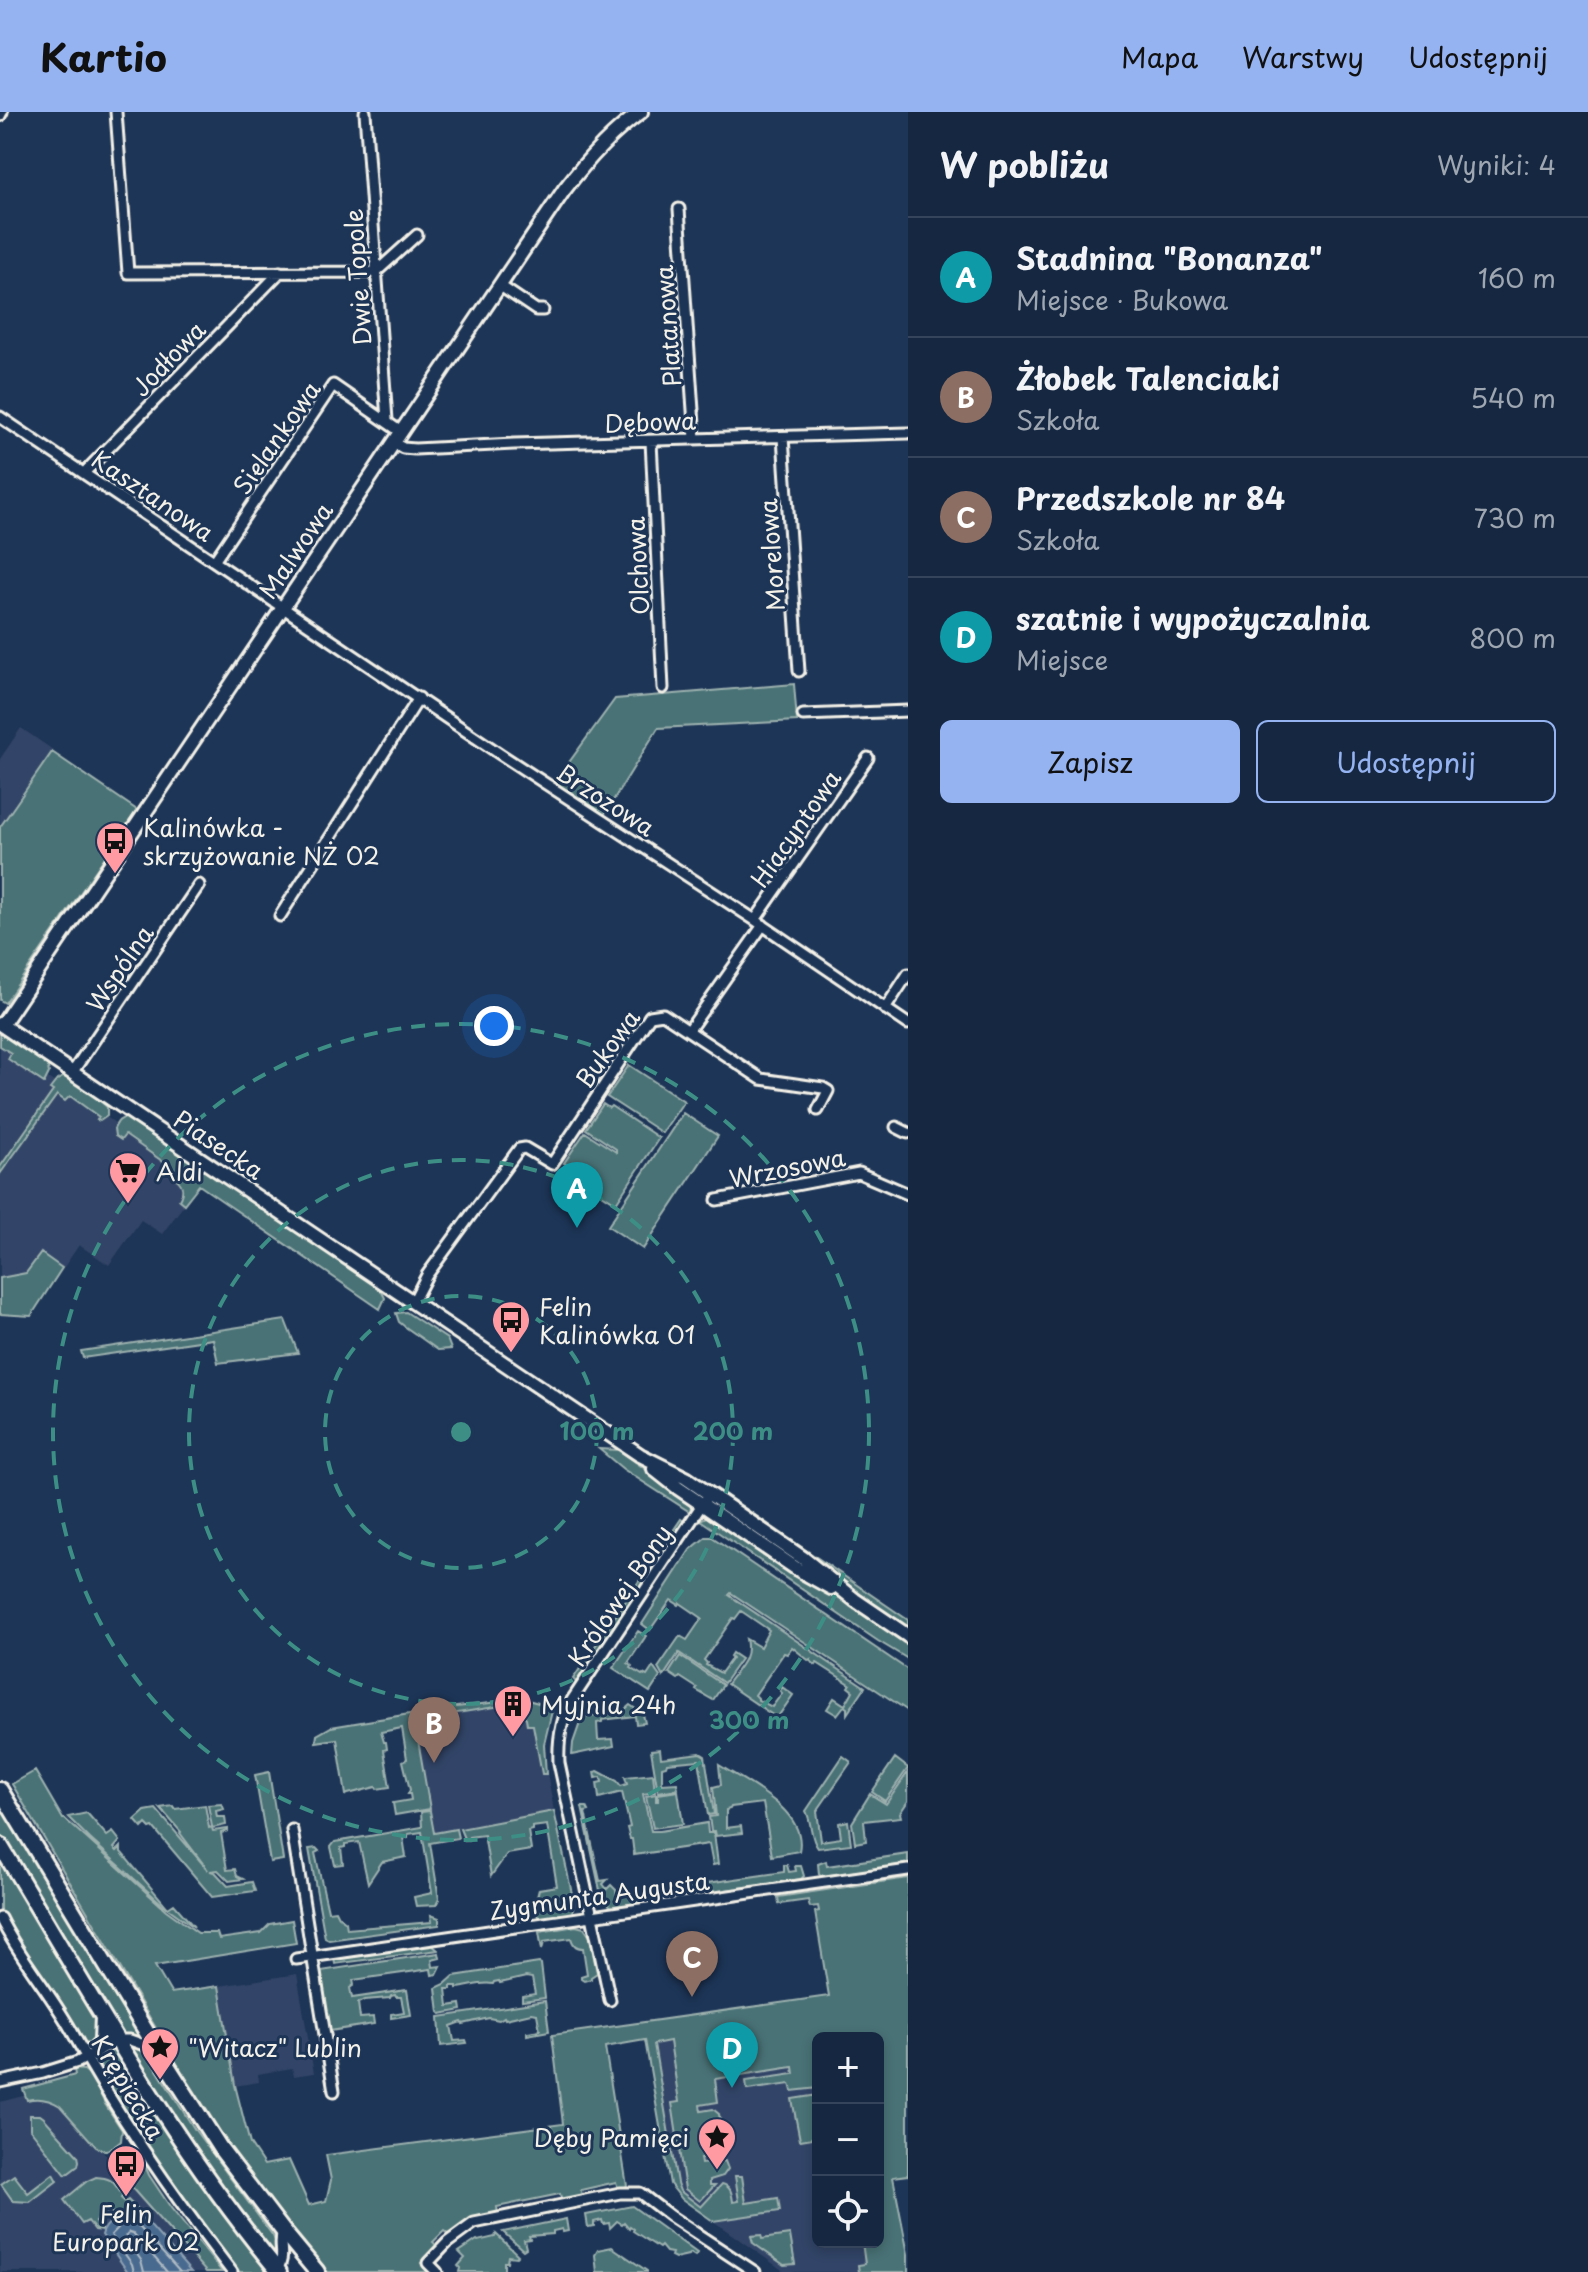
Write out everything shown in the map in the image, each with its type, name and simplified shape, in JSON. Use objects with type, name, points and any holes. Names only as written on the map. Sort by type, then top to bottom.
[{"type":"main road","points":[[0,1790],[220,2148],[317,2272]]},
{"type":"main road","points":[[0,1845],[201,2170],[277,2271]]},
{"type":"main road","points":[[92,2054],[102,2040],[103,2016]]},
{"type":"street","points":[[116,112],[128,273],[376,272],[417,235]]},
{"type":"street","name":"Dwie Topole","points":[[365,112],[387,420]]},
{"type":"street","name":"Malwowa","points":[[1,1025],[574,177],[616,131],[641,112]]},
{"type":"street","name":"Platanowa","points":[[679,209],[695,439]]},
{"type":"street","name":"Jodłowa","points":[[84,473],[280,272]]},
{"type":"street","points":[[499,285],[536,310],[543,310]]},
{"type":"street","name":"Sielankowa","points":[[215,560],[333,385],[387,420]]},
{"type":"street","name":"Kasztanowa","points":[[0,417],[284,606]]},
{"type":"street","points":[[387,420],[398,437]]},
{"type":"street","name":"Dębowa","points":[[398,437],[403,448],[415,449],[908,433]]},
{"type":"street","name":"Morelowa","points":[[783,437],[799,671]]},
{"type":"street","name":"Olchowa","points":[[651,441],[663,688]]},
{"type":"street","name":"Brzozowa","points":[[284,606],[500,754],[759,922],[908,1024]]},
{"type":"street","points":[[280,916],[419,698]]},
{"type":"street","points":[[803,715],[908,711]]},
{"type":"street","name":"Hiacyntowa","points":[[759,922],[868,758]]},
{"type":"street","name":"Wspólna","points":[[72,1073],[199,885]]},
{"type":"street","points":[[689,1030],[759,922]]},
{"type":"street","points":[[885,1009],[908,974]]},
{"type":"street","name":"Bukowa","points":[[413,1302],[427,1275],[519,1149],[529,1150],[552,1164],[650,1016],[663,1014],[761,1079],[823,1088],[828,1091],[818,1110]]},
{"type":"street","name":"Piasecka","points":[[1,1025],[640,1455],[686,1478],[706,1499],[803,1558],[855,1600],[908,1636]]},
{"type":"street","points":[[896,1127],[908,1133]]},
{"type":"street","name":"Wrzosowa","points":[[717,1200],[859,1173],[908,1194]]},
{"type":"street","name":"Królowej Bony","points":[[610,2000],[559,1763],[560,1729],[572,1700],[706,1499]]},
{"type":"street","points":[[292,1830],[334,2091]]},
{"type":"street","name":"Zygmunta Augusta","points":[[296,1959],[908,1870]]},
{"type":"street","name":"Krępiecka","points":[[0,1918],[17,1950],[92,2054],[163,2180],[232,2272]]},
{"type":"street","points":[[0,2082],[43,2073],[118,2040],[136,2041],[158,2051]]},
{"type":"street","points":[[437,2272],[428,2263],[448,2242],[474,2223],[620,2193],[640,2193],[755,2272]]},
{"type":"street","points":[[277,2271],[283,2258],[283,2231]]},
{"type":"shaded area","points":[[21,728],[53,750],[0,827],[0,759]]},
{"type":"shaded area","points":[[0,1046],[139,1139],[199,1185],[162,1234],[141,1220],[109,1265],[79,1245],[31,1316],[0,1314]]},
{"type":"shaded area","points":[[534,1700],[554,1811],[434,1833],[414,1718]]},
{"type":"shaded area","points":[[297,1974],[314,2073],[294,2076],[292,2068],[258,2074],[259,2082],[235,2086],[219,1986]]},
{"type":"shaded area","points":[[812,2038],[812,2248],[870,2248],[874,2272],[785,2272],[682,2199],[670,2184],[646,2040]]},
{"type":"shaded area","points":[[38,2092],[54,2096],[209,2272],[0,2272],[0,2102]]},
{"type":"green space","points":[[794,684],[797,721],[658,728],[601,820],[556,790],[554,783],[615,699]]},
{"type":"green space","points":[[52,752],[137,810],[5,1003],[0,1000],[0,827]]},
{"type":"green space","points":[[0,1031],[47,1062],[49,1073],[44,1083],[8,1059],[11,1053],[0,1046]]},
{"type":"green space","points":[[629,1065],[684,1101],[662,1133],[607,1097]]},
{"type":"green space","points":[[63,1077],[71,1078],[100,1097],[99,1100],[107,1107],[107,1116],[97,1120],[99,1117],[70,1096],[65,1101],[57,1095],[0,1174],[0,1167],[53,1091],[50,1089]]},
{"type":"green space","points":[[603,1104],[609,1108],[611,1106],[659,1138],[616,1203],[591,1187],[594,1183],[564,1163],[585,1132],[616,1152],[586,1129]]},
{"type":"green space","points":[[683,1113],[718,1136],[643,1249],[608,1226]]},
{"type":"green space","points":[[128,1118],[382,1288],[385,1298],[380,1309],[199,1185],[184,1204],[179,1200],[182,1185],[175,1178],[179,1173],[125,1135],[121,1140],[115,1136],[114,1129],[118,1122]]},
{"type":"green space","points":[[41,1253],[62,1268],[31,1316],[0,1314],[0,1278],[26,1273]]},
{"type":"green space","points":[[406,1312],[447,1339],[451,1349],[438,1350],[399,1322],[396,1313]]},
{"type":"green space","points":[[285,1320],[298,1353],[218,1363],[213,1339],[83,1358],[81,1351]]},
{"type":"green space","points":[[599,1449],[619,1450],[689,1501],[690,1512],[623,1469]]},
{"type":"green space","points":[[717,1489],[908,1620],[908,1629],[715,1492]]},
{"type":"green space","points":[[708,1516],[908,1642],[908,1659],[700,1520]]},
{"type":"green space","points":[[681,1519],[684,1521],[654,1570],[577,1683],[573,1679]]},
{"type":"green space","points":[[706,1537],[712,1537],[908,1670],[908,1711],[731,1593],[729,1595],[865,1687],[847,1714],[844,1706],[837,1715],[827,1709],[834,1698],[845,1705],[853,1691],[848,1687],[850,1684],[792,1647],[787,1654],[784,1653],[755,1695],[772,1707],[782,1693],[782,1687],[793,1695],[777,1718],[727,1684],[745,1658],[746,1639],[760,1647],[769,1630],[741,1611],[704,1660],[706,1665],[721,1673],[732,1658],[732,1653],[741,1659],[724,1683],[679,1653],[663,1677],[658,1668],[680,1636],[687,1640],[702,1618],[671,1600],[650,1630],[642,1624],[690,1550]]},
{"type":"green space","points":[[638,1631],[646,1636],[628,1663],[631,1668],[647,1676],[653,1667],[660,1677],[650,1692],[613,1668]]},
{"type":"green space","points":[[680,1656],[723,1685],[713,1700],[669,1673]]},
{"type":"green space","points":[[524,1699],[553,1707],[544,1744],[546,1774],[542,1774],[533,1725],[527,1725],[526,1718],[519,1710],[507,1705],[432,1717],[434,1737],[418,1740],[430,1809],[395,1815],[393,1803],[411,1800],[403,1761],[407,1759],[402,1728],[381,1732],[386,1742],[387,1749],[384,1750],[390,1787],[376,1787],[346,1795],[337,1739],[316,1742],[317,1735],[331,1727]]},
{"type":"green space","points":[[630,1705],[643,1714],[645,1723],[636,1724],[635,1716],[602,1720],[597,1723],[598,1740],[613,1739],[614,1746],[572,1755],[582,1717],[623,1711]]},
{"type":"green space","points":[[660,1749],[661,1758],[700,1753],[705,1756],[714,1814],[708,1815],[699,1760],[667,1763],[662,1767],[662,1784],[677,1783],[678,1789],[658,1792],[651,1750]]},
{"type":"green space","points":[[843,1756],[851,1762],[817,1811],[821,1841],[841,1838],[839,1823],[848,1821],[851,1844],[818,1848],[806,1811]]},
{"type":"green space","points":[[895,1758],[908,1768],[885,1801],[872,1792]]},
{"type":"green space","points":[[719,1765],[785,1811],[799,1837],[799,1851],[772,1856],[763,1803],[726,1810],[726,1828],[741,1826],[742,1833],[716,1836],[715,1831],[711,1831],[709,1817],[716,1816],[713,1787],[721,1785]]},
{"type":"green space","points":[[35,1771],[63,1819],[166,1910],[198,1933],[217,1933],[219,1939],[261,1933],[270,1924],[292,1920],[296,1943],[155,1966],[171,1993],[219,1986],[235,2085],[250,2144],[264,2165],[289,2160],[309,2205],[326,2201],[331,2180],[326,2155],[563,2124],[552,2035],[829,1996],[815,1912],[819,1911],[818,1906],[810,1907],[808,1900],[779,1904],[778,1897],[908,1878],[908,2175],[893,2177],[908,2254],[908,2272],[859,2272],[858,2265],[865,2264],[863,2248],[884,2248],[884,2032],[812,2032],[812,2089],[792,2091],[790,2084],[747,2090],[746,2081],[794,2074],[793,2067],[715,2079],[718,2102],[700,2105],[701,2111],[713,2109],[719,2114],[725,2152],[700,2158],[701,2164],[725,2161],[728,2169],[723,2176],[710,2180],[710,2185],[715,2185],[700,2201],[685,2189],[672,2103],[679,2102],[670,2041],[654,2044],[680,2191],[701,2207],[722,2184],[729,2188],[733,2202],[739,2201],[735,2176],[742,2176],[746,2203],[778,2198],[780,2211],[713,2221],[682,2199],[670,2184],[645,2040],[605,2047],[627,2186],[618,2189],[616,2182],[581,2190],[582,2197],[562,2201],[560,2194],[497,2207],[498,2214],[469,2221],[449,2235],[444,2231],[433,2242],[438,2247],[421,2263],[429,2272],[326,2272],[235,2157],[203,2108],[12,1784]]},
{"type":"green space","points":[[598,1771],[621,1786],[627,1784],[625,1777],[653,1774],[655,1792],[643,1794],[651,1831],[707,1823],[708,1833],[714,1833],[718,1864],[713,1865],[709,1844],[634,1855],[622,1792],[599,1798],[597,1783],[602,1782],[601,1777],[595,1778],[594,1772]]},
{"type":"green space","points":[[269,1772],[283,1860],[270,1862],[255,1775]]},
{"type":"green space","points":[[908,1772],[908,1801],[900,1813],[901,1817],[864,1821],[866,1841],[855,1843],[852,1823],[870,1794],[886,1804]]},
{"type":"green space","points":[[678,1791],[683,1824],[653,1828],[646,1796],[656,1794],[658,1801],[658,1794]]},
{"type":"green space","points":[[0,1800],[147,2042],[132,2035],[120,2036],[0,1835]]},
{"type":"green space","points":[[222,1804],[224,1809],[216,1811],[217,1817],[225,1817],[226,1825],[212,1828],[213,1831],[228,1829],[221,1833],[227,1870],[235,1869],[237,1876],[243,1879],[229,1881],[218,1870],[210,1871],[215,1872],[228,1886],[252,1882],[255,1891],[212,1897],[153,1827],[146,1824],[142,1828],[135,1820],[145,1811],[156,1809],[208,1870],[160,1808],[205,1805],[209,1828],[212,1827],[208,1805]]},
{"type":"green space","points":[[582,1807],[587,1807],[589,1811],[585,1812],[600,1881],[607,1880],[603,1884],[607,1889],[611,1885],[617,1896],[784,1872],[784,1865],[787,1865],[789,1872],[796,1871],[795,1866],[801,1866],[804,1876],[801,1879],[611,1907],[601,1895]]},
{"type":"green space","points":[[430,1811],[434,1833],[456,1829],[458,1838],[430,1843],[439,1899],[436,1905],[416,1906],[414,1897],[432,1893],[422,1832],[403,1837],[406,1857],[382,1862],[368,1883],[359,1842],[345,1844],[341,1848],[343,1864],[335,1865],[331,1847],[335,1842],[422,1827],[421,1812]]},
{"type":"green space","points":[[554,1811],[574,1903],[572,1913],[539,1918],[536,1907],[539,1889],[557,1886],[547,1825],[532,1827],[528,1831],[531,1850],[507,1854],[491,1876],[484,1835],[469,1837],[465,1841],[460,1829]]},
{"type":"green space","points":[[87,1813],[107,1836],[113,1832],[120,1841],[114,1848],[117,1851],[121,1847],[121,1852],[168,1908],[174,1904],[194,1927],[162,1904],[68,1817]]},
{"type":"green space","points":[[316,1848],[328,1911],[335,1910],[346,1922],[347,1929],[432,1922],[431,1915],[439,1918],[439,1925],[329,1940],[325,1938],[309,1849]]},
{"type":"green space","points":[[0,1854],[95,2020],[98,2030],[95,2041],[82,2043],[7,1927],[0,1912]]},
{"type":"green space","points":[[908,1854],[908,1864],[823,1876],[819,1874],[818,1864],[826,1861],[827,1866]]},
{"type":"green space","points":[[576,1926],[584,1928],[590,1937],[597,1973],[584,1981],[581,1976],[587,1974],[583,1948],[575,1946],[571,1938],[544,1942],[542,1950],[539,1932]]},
{"type":"green space","points":[[432,1945],[438,1950],[335,1964],[334,1958]]},
{"type":"green space","points":[[439,1953],[440,1958],[432,1960],[433,1967],[441,1966],[437,1974],[432,1975],[431,1969],[353,1980],[354,1985],[350,1988],[352,1998],[407,1990],[411,2015],[391,2018],[391,2014],[404,2012],[401,1997],[395,1995],[364,2000],[358,2003],[360,2018],[373,2017],[374,2024],[330,2031],[321,1971]]},
{"type":"green space","points":[[539,1963],[545,1998],[522,2001],[522,1996],[535,1994],[532,1978],[526,1977],[493,1984],[451,1986],[451,1989],[446,1989],[448,2006],[461,2004],[462,2010],[439,2012],[436,1988],[454,1976]]},
{"type":"green space","points":[[545,2001],[549,2031],[527,2035],[527,2032],[540,2030],[537,2014],[499,2020],[489,2018],[451,2026],[454,2041],[466,2040],[467,2043],[441,2046],[439,2017]]},
{"type":"green space","points":[[125,2042],[145,2051],[195,2130],[273,2236],[278,2249],[277,2263],[239,2216]]},
{"type":"green space","points":[[111,2048],[116,2049],[270,2272],[238,2272],[181,2198],[101,2071],[102,2058]]},
{"type":"green space","points":[[74,2069],[84,2070],[92,2076],[122,2130],[121,2141],[109,2149],[96,2147],[60,2106],[44,2099],[27,2100],[23,2089],[75,2075]]},
{"type":"green space","points":[[812,2096],[812,2138],[800,2140],[792,2099]]},
{"type":"green space","points":[[30,2115],[44,2118],[78,2156],[78,2166],[66,2175],[30,2129]]},
{"type":"green space","points":[[126,2152],[141,2156],[149,2175],[171,2208],[222,2272],[206,2272],[116,2170],[116,2161]]},
{"type":"green space","points":[[53,2174],[57,2181],[30,2202],[13,2201],[1,2184],[14,2175],[28,2193]]},
{"type":"green space","points":[[96,2177],[113,2182],[123,2195],[121,2198],[125,2202],[128,2200],[141,2213],[129,2212],[117,2218],[109,2210],[95,2222],[103,2231],[95,2230],[88,2221],[82,2224],[64,2200]]},
{"type":"green space","points":[[632,2206],[697,2253],[695,2256],[690,2253],[675,2258],[624,2222],[617,2221],[610,2228],[609,2223],[603,2224],[602,2220],[588,2227],[586,2215]]},
{"type":"green space","points":[[566,2219],[568,2231],[563,2232],[562,2229],[553,2231],[553,2234],[529,2236],[530,2239],[524,2240],[526,2248],[523,2250],[503,2232]]},
{"type":"green space","points":[[496,2234],[518,2255],[508,2256],[504,2270],[459,2272],[458,2266],[465,2258],[459,2252],[477,2240],[495,2237]]},
{"type":"green space","points":[[761,2235],[762,2239],[790,2235],[795,2264],[784,2265],[753,2243],[751,2236]]},
{"type":"green space","points":[[612,2247],[647,2272],[597,2272],[595,2255],[598,2250]]},
{"type":"water","points":[[133,2211],[140,2214],[191,2272],[128,2272],[102,2235],[114,2219]]},
{"type":"place","name":"Kalinówka - skrzyżowanie NŻ 02","points":[[115,875]]},
{"type":"place","name":"Aldi","points":[[128,1205]]},
{"type":"place","name":"Stadnina \"Bonanza\"","points":[[577,1228]]},
{"type":"place","name":"Felin Kalinówka 01","points":[[511,1354]]},
{"type":"place","name":"Myjnia 24h","points":[[513,1738]]},
{"type":"place","name":"Żłobek Talenciaki","points":[[434,1763]]},
{"type":"place","name":"Przedszkole nr 84","points":[[692,1997]]},
{"type":"place","name":"\"Witacz\" Lublin","points":[[160,2081]]},
{"type":"place","name":"szatnie i wypożyczalnia","points":[[732,2088]]},
{"type":"place","name":"Dęby Pamięci","points":[[717,2171]]},
{"type":"place","name":"Felin Europark 02","points":[[126,2198]]}]
